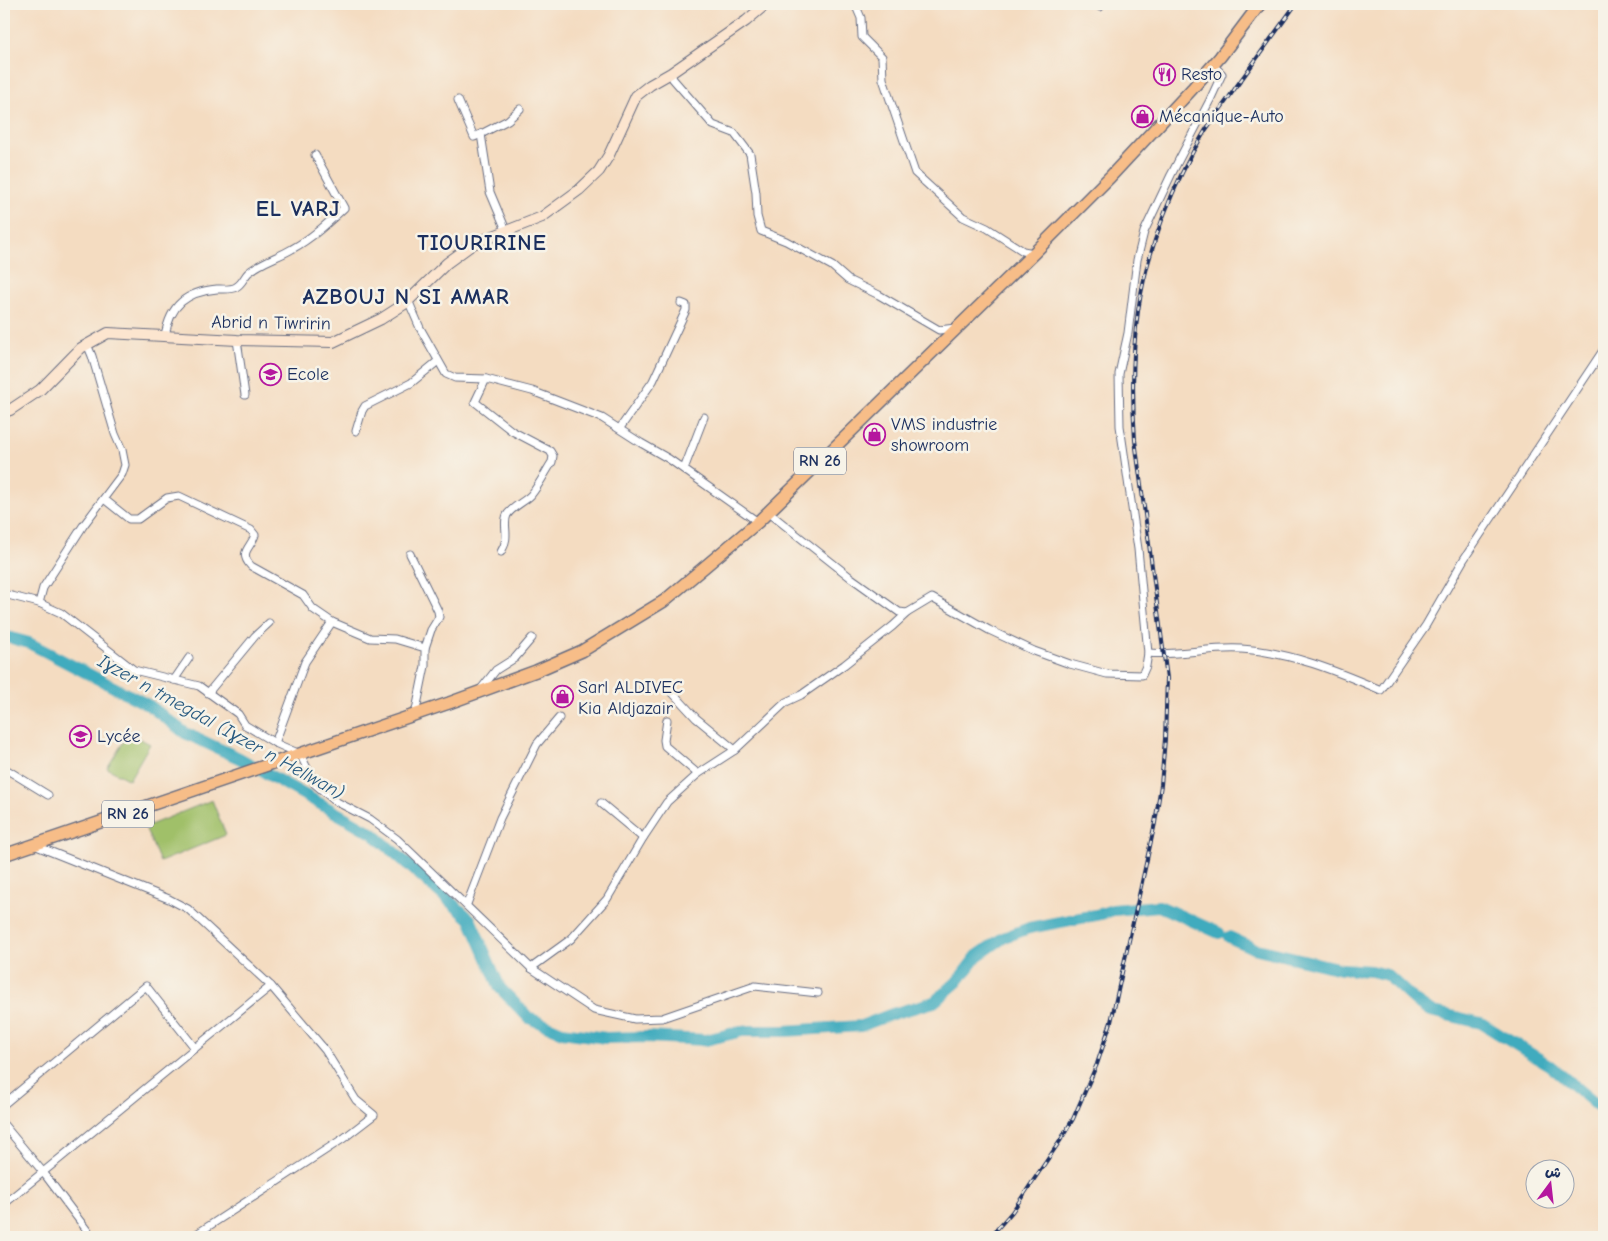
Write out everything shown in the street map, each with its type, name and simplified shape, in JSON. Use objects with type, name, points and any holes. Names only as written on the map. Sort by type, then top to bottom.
[{"type":"main road","name":"RN 26","points":[[4,855],[415,715],[559,662],[582,651],[664,601],[758,522],[1110,177],[1213,65],[1260,4]]},
{"type":"street","name":"Abrid n Tiwririn","points":[[4,412],[40,390],[81,348],[108,333],[236,340],[334,342],[381,319],[408,300],[447,262],[473,244],[542,217],[580,190],[599,171],[609,155],[636,96],[746,21],[766,4]]},
{"type":"street","points":[[855,4],[861,18],[862,37],[882,57],[883,79],[915,173],[963,216],[1023,250],[1034,253]]},
{"type":"street","points":[[531,968],[571,938],[607,899],[642,838],[667,802],[698,774],[734,750],[786,702],[802,695],[844,665],[907,613],[932,598],[989,630],[1034,651],[1106,674],[1142,676],[1148,653],[1138,549],[1120,426],[1119,374],[1128,333],[1136,260],[1144,232],[1222,74],[1213,65]]},
{"type":"street","points":[[672,73],[673,79],[713,125],[734,133],[750,154],[757,216],[761,231],[786,241],[832,266],[848,280],[879,295],[939,330],[956,328]]},
{"type":"street","points":[[458,100],[474,137],[508,120],[520,109]]},
{"type":"street","points":[[481,134],[490,192],[506,230]]},
{"type":"street","points":[[165,336],[167,322],[173,310],[184,300],[198,292],[235,288],[248,273],[294,248],[320,231],[344,208],[316,155]]},
{"type":"street","points":[[408,300],[420,328],[446,374],[455,378],[486,379],[532,390],[602,418],[684,469],[758,522]]},
{"type":"street","points":[[620,428],[635,409],[657,373],[686,310],[686,306],[681,303]]},
{"type":"street","points":[[236,340],[245,395]]},
{"type":"street","points":[[39,603],[43,588],[83,526],[122,474],[125,464],[87,344]]},
{"type":"street","points":[[1148,653],[1240,649],[1270,652],[1311,662],[1381,690],[1426,625],[1464,559],[1604,349]]},
{"type":"street","points":[[356,431],[365,406],[411,383],[438,361]]},
{"type":"street","points":[[486,379],[475,402],[512,431],[550,451],[553,456],[552,462],[530,495],[507,515],[506,545],[501,552]]},
{"type":"street","points":[[684,469],[704,417]]},
{"type":"street","points":[[104,499],[129,519],[134,520],[167,498],[180,496],[252,530],[255,535],[246,550],[247,561],[251,566],[284,583],[303,596],[313,609],[332,622],[370,638],[395,639],[425,648]]},
{"type":"street","points":[[768,512],[882,602],[898,612],[907,613]]},
{"type":"street","points":[[410,554],[439,617],[431,630],[425,648],[425,666],[415,715]]},
{"type":"street","points":[[4,594],[39,603],[61,613],[134,670],[199,686],[238,714],[245,724],[275,743],[300,754],[315,784],[335,801],[370,819],[397,838],[531,968],[594,1010],[634,1018],[662,1018],[755,986],[818,993]]},
{"type":"street","points":[[275,743],[305,662],[332,622]]},
{"type":"street","points":[[208,693],[255,636],[269,623]]},
{"type":"street","points":[[480,692],[496,670],[514,658],[532,638]]},
{"type":"street","points":[[174,680],[189,658]]},
{"type":"street","points":[[671,691],[696,718],[734,750]]},
{"type":"street","points":[[466,904],[500,818],[537,744],[559,718]]},
{"type":"street","points":[[667,720],[664,740],[666,746],[698,774]]},
{"type":"street","points":[[4,768],[48,795]]},
{"type":"street","points":[[601,803],[642,838]]},
{"type":"street","points":[[34,845],[169,899],[188,909],[271,986],[325,1050],[356,1100],[374,1115],[344,1138],[192,1237]]},
{"type":"street","points":[[4,1104],[146,986],[195,1048]]},
{"type":"street","points":[[4,1204],[271,986]]},
{"type":"street","points":[[4,1125],[44,1172],[92,1237]]},
{"type":"green space","points":[[129,733],[150,744],[129,780],[107,768]]},
{"type":"green space","points":[[212,800],[226,835],[160,862],[145,827]]},
{"type":"waterway","name":"Iɣzer n tmegdal (Iɣzer n Hellwan)","points":[[4,636],[29,643],[150,706],[185,733],[239,758],[372,833],[470,919],[500,988],[529,1018],[562,1032],[606,1038],[646,1037],[706,1040],[742,1031],[785,1031],[861,1026],[892,1014],[934,1002],[957,982],[977,956],[1003,938],[1029,928],[1113,910],[1159,906],[1219,933]]},
{"type":"waterway","name":"Iɣzer n tmegdal (Iɣzer n Hellwan)","points":[[1229,937],[1253,948],[1341,969],[1371,971],[1387,975],[1415,1001],[1430,1011],[1481,1023],[1549,1065],[1604,1111]]},
{"type":"railway","points":[[990,1237],[1012,1212],[1060,1141],[1073,1119],[1097,1064],[1111,1022],[1155,823],[1165,739],[1167,678],[1135,440],[1134,359],[1136,327],[1142,288],[1163,218],[1193,151],[1209,125],[1296,4]]},
{"type":"place","name":"Resto","points":[[1165,74]]},
{"type":"place","name":"Mécanique-Auto","points":[[1143,116]]},
{"type":"place","name":"Ecole","points":[[271,374]]},
{"type":"place","name":"VMS industrie showroom","points":[[875,434]]},
{"type":"place","name":"Sarl ALDIVEC Kia Aldjazair","points":[[562,697]]},
{"type":"place","name":"Lycée","points":[[81,736]]},
{"type":"district","name":"EL VARJ","points":[[298,209]]},
{"type":"district","name":"TIOURIRINE","points":[[482,243]]},
{"type":"district","name":"AZBOUJ N SI AMAR","points":[[406,297]]}]
